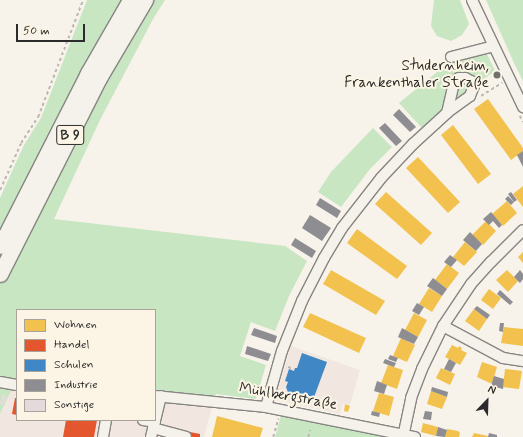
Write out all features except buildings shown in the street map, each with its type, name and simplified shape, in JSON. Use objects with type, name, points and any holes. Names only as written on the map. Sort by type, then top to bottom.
[{"type":"highway","name":"B 9","points":[[0,274],[99,78],[145,0]]},
{"type":"highway","name":"B 9","points":[[0,246],[88,73],[127,4]]},
{"type":"street","points":[[472,0],[523,107]]},
{"type":"street","points":[[451,56],[494,46]]},
{"type":"street","points":[[266,407],[291,327],[310,284],[342,228],[369,192],[413,144],[447,113],[470,96],[474,86],[470,81],[465,78],[459,78],[454,82],[447,113]]},
{"type":"street","points":[[403,436],[414,391],[422,369],[443,326],[476,279],[523,230]]},
{"type":"street","points":[[443,326],[503,358],[523,361]]},
{"type":"street","points":[[0,382],[16,385]]},
{"type":"street","points":[[156,409],[158,396]]},
{"type":"street","name":"Mühlbergstraße","points":[[158,396],[266,407],[403,436],[415,437]]},
{"type":"street","points":[[103,437],[106,421]]},
{"type":"street","points":[[145,421],[153,429],[186,437]]},
{"type":"path","points":[[0,190],[21,143],[38,117],[83,0]]},
{"type":"path","points":[[470,96],[478,98],[509,78]]},
{"type":"path","points":[[273,437],[281,410]]},
{"type":"path","points":[[308,437],[310,430]]},
{"type":"shaded area","points":[[291,346],[360,370],[350,405],[343,403],[340,414],[275,400]]},
{"type":"shaded area","points":[[12,388],[16,389],[16,421],[156,421],[156,402],[212,407],[204,437],[0,437],[0,414]]},
{"type":"green space","points":[[87,0],[165,0],[153,19],[100,120],[54,219],[285,246],[307,261],[289,296],[275,331],[251,322],[240,356],[266,365],[256,399],[216,394],[212,407],[156,402],[156,309],[16,309],[16,389],[12,389],[0,414],[0,198],[24,145],[41,118]]},
{"type":"green space","points":[[434,0],[460,0],[469,24],[462,35],[451,41],[437,36],[431,26]]},
{"type":"green space","points":[[486,0],[523,0],[523,81],[514,63]]},
{"type":"green space","points":[[487,54],[495,71],[443,109],[422,128],[399,103],[437,72],[462,58]]},
{"type":"green space","points":[[373,128],[392,147],[370,169],[341,207],[318,192],[331,172]]},
{"type":"green space","points":[[281,416],[384,437],[275,437]]},
{"type":"place","name":"Studernheim, Frankenthaler Straße","points":[[497,75]]}]
